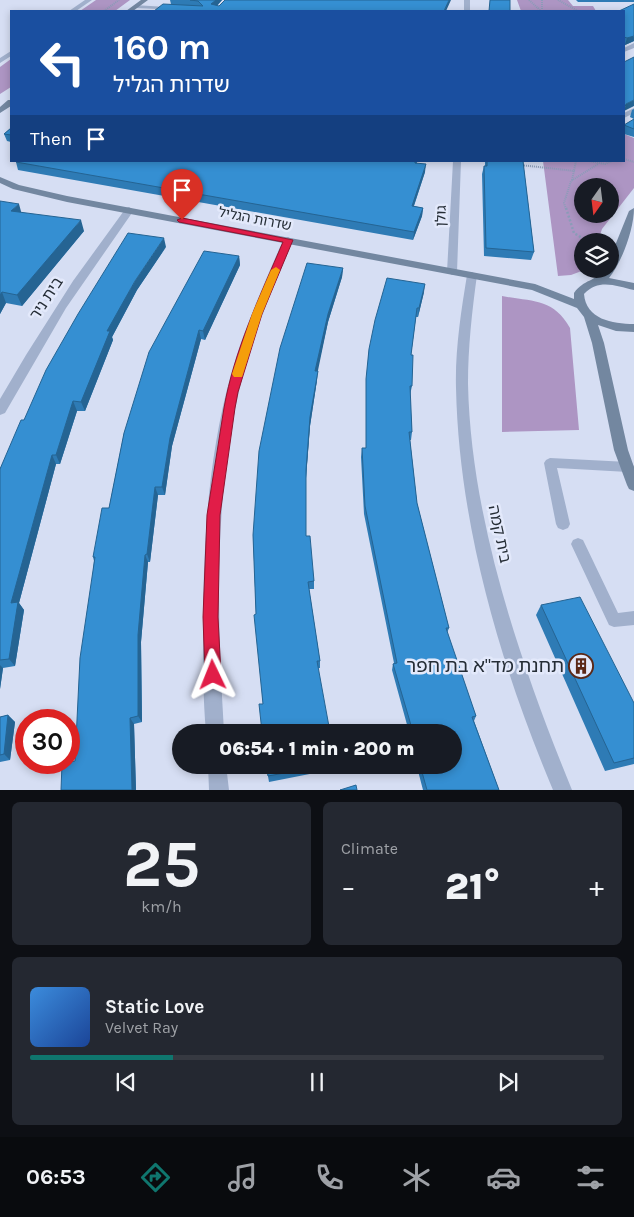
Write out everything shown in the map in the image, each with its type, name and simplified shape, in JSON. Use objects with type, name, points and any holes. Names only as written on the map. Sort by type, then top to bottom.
[{"type":"street","points":[[74,10],[89,0]]},
{"type":"street","points":[[131,10],[145,0]]},
{"type":"street","points":[[136,6],[186,10]]},
{"type":"street","points":[[0,111],[10,103]]},
{"type":"street","name":"גולן","points":[[452,272],[457,162]]},
{"type":"street","name":"שדרות הגליל","points":[[0,180],[39,193],[535,287],[583,287],[601,281]]},
{"type":"street","name":"בית ניר","points":[[0,410],[39,338],[87,265],[129,210]]},
{"type":"street","points":[[601,281],[610,270],[634,211]]},
{"type":"street","points":[[215,724],[211,608],[214,515],[221,456],[232,392],[245,350],[257,314],[288,240]]},
{"type":"street","name":"בית קמה","points":[[472,275],[465,327],[463,402],[472,484],[483,545],[520,677],[563,790]]},
{"type":"street","points":[[601,281],[612,281],[634,287]]},
{"type":"street","name":"שדרות הגליל","points":[[535,287],[580,305]]},
{"type":"street","points":[[583,287],[579,293],[580,305],[589,316],[598,342],[621,450],[634,485]]},
{"type":"street","points":[[589,316],[610,326],[634,328]]},
{"type":"street","points":[[217,774],[218,790]]},
{"type":"lane","points":[[563,524],[550,463],[628,468]]},
{"type":"lane","points":[[578,544],[614,620],[634,618]]},
{"type":"path","points":[[105,10],[119,0]]},
{"type":"path","points":[[529,0],[541,10]]},
{"type":"path","points":[[558,0],[576,10]]},
{"type":"path","points":[[574,233],[564,204],[575,171],[576,162]]},
{"type":"path","points":[[592,162],[598,164]]},
{"type":"path","points":[[572,181],[598,164],[607,162]]},
{"type":"path","points":[[519,165],[575,171]]},
{"type":"shaded area","points":[[96,0],[130,0],[116,10],[81,10]]},
{"type":"shaded area","points":[[517,0],[568,0],[573,6],[593,6],[595,10],[521,10]]},
{"type":"shaded area","points":[[10,60],[10,88],[0,94],[0,67]]},
{"type":"shaded area","points":[[625,134],[634,138],[634,188],[619,207],[619,178],[574,178],[574,223],[607,223],[601,233],[574,233],[574,274],[558,276],[543,162],[625,162]]},
{"type":"shaded area","points":[[502,296],[533,301],[549,306],[557,311],[570,328],[579,430],[502,432]]},
{"type":"building","points":[[190,0],[216,0],[211,4],[219,6],[225,0],[449,0],[444,10],[155,10],[163,4],[203,6],[198,1]]},
{"type":"building","points":[[490,0],[510,0],[510,10],[489,10]]},
{"type":"building","points":[[634,4],[634,36],[625,37],[625,10],[621,10]]},
{"type":"building","points":[[634,57],[634,100],[626,104],[625,107],[625,62]]},
{"type":"building","points":[[634,119],[634,129],[625,124]]},
{"type":"building","points":[[10,129],[10,135],[4,134]]},
{"type":"building","points":[[16,162],[415,162],[426,164],[412,206],[423,208],[414,232]]},
{"type":"building","points":[[487,162],[523,162],[534,252],[486,248],[484,166],[487,166]]},
{"type":"building","points":[[0,201],[19,204],[11,211],[81,220],[17,295],[2,292],[0,295]]},
{"type":"building","points":[[128,233],[164,238],[135,281],[107,331],[110,331],[81,402],[73,401],[56,455],[52,455],[11,603],[18,602],[9,659],[0,660],[0,469],[21,420],[24,420],[46,370]]},
{"type":"building","points":[[204,251],[239,256],[203,331],[199,330],[170,438],[162,487],[155,487],[147,554],[145,555],[138,635],[138,716],[130,718],[132,790],[61,790],[62,774],[80,774],[80,709],[78,709],[80,658],[95,557],[93,557],[102,508],[109,508],[124,433],[149,352]]},
{"type":"building","points":[[307,263],[343,268],[328,314],[315,371],[318,371],[310,417],[306,470],[306,536],[310,536],[314,581],[308,582],[320,661],[317,661],[329,724],[261,724],[259,704],[263,704],[254,615],[256,614],[253,535],[259,451],[280,348]]},
{"type":"building","points":[[387,278],[425,284],[419,308],[417,308],[411,355],[413,355],[412,386],[410,386],[412,432],[409,432],[417,503],[449,628],[446,628],[476,716],[472,717],[499,790],[427,790],[423,774],[462,774],[462,724],[411,724],[393,664],[397,663],[365,506],[362,448],[366,448],[366,379],[369,349]]},
{"type":"building","name":"תחנת מד\"א בת חפר","points":[[580,597],[634,703],[634,758],[614,763],[541,605]]},
{"type":"building","points":[[8,715],[4,754],[0,755],[0,717]]},
{"type":"building","points":[[356,785],[357,790],[340,790]]},
{"type":"slow traffic","points":[[238,374],[257,314],[276,270]]},
{"type":"place","name":"תחנת מד\"א בת חפר","points":[[581,666]]},
{"type":"route","points":[[182,220],[288,240],[257,314],[232,392],[221,456],[214,515],[211,617],[213,675]]}]
